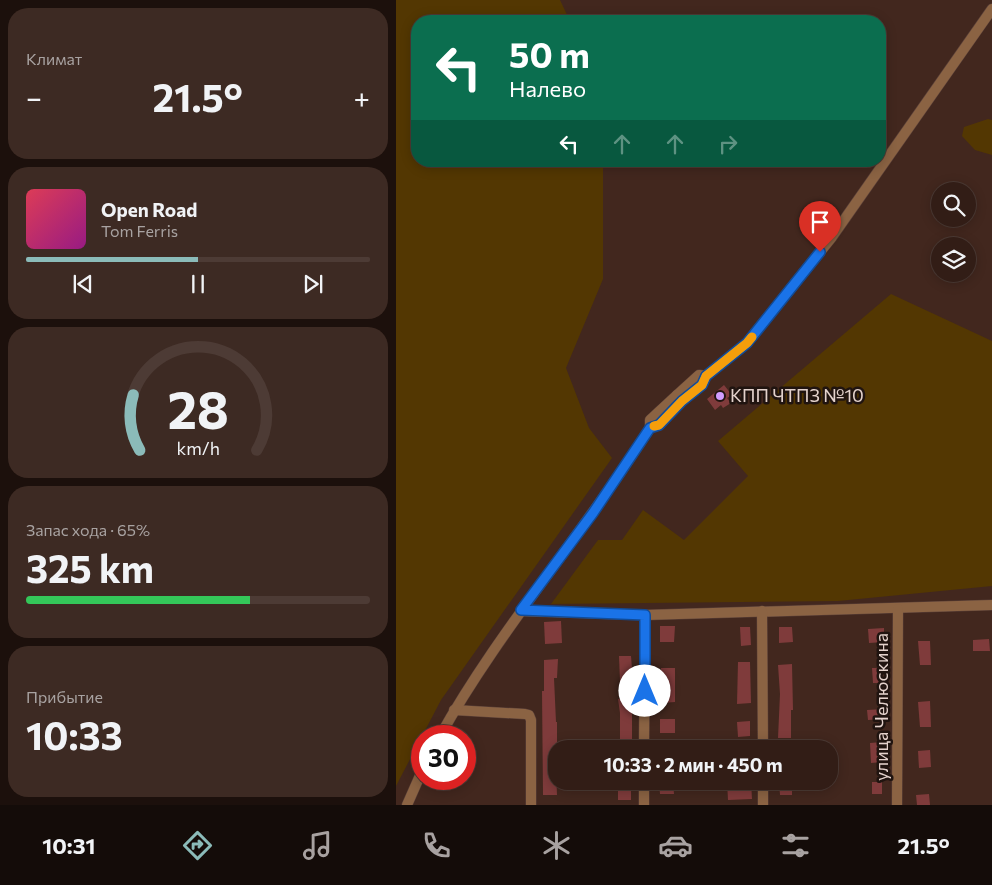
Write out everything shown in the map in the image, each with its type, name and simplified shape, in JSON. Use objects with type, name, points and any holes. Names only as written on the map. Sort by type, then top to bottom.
[{"type":"street","points":[[886,159],[992,9]]},
{"type":"street","points":[[446,725],[521,610],[593,513],[650,428],[650,420],[679,398],[699,375],[706,376],[747,343],[832,236],[881,167]]},
{"type":"street","points":[[521,610],[645,615],[992,606]]},
{"type":"street","name":"улица Челюскина","points":[[897,805],[898,609]]},
{"type":"street","points":[[762,611],[763,740]]},
{"type":"street","points":[[644,740],[645,615]]},
{"type":"street","points":[[454,710],[525,714],[529,716],[531,720],[530,805]]},
{"type":"street","points":[[407,805],[414,790]]},
{"type":"street","points":[[644,790],[644,805]]},
{"type":"street","points":[[763,790],[763,805]]},
{"type":"shaded area","points":[[396,0],[560,0],[567,15],[411,15],[411,167],[603,167],[603,279],[566,368],[589,428],[612,458],[441,700],[428,725],[411,725],[411,757],[396,786]]},
{"type":"shaded area","points":[[988,119],[992,120],[992,155],[975,150],[962,136],[964,127]]},
{"type":"shaded area","points":[[891,294],[992,341],[992,586],[838,601],[551,604],[598,540],[622,540],[643,510],[684,540],[748,476],[718,441]]},
{"type":"building","name":"КПП ЧТПЗ №10","points":[[724,385],[732,395],[727,398],[731,403],[723,408],[721,405],[715,410],[707,399]]},
{"type":"building","points":[[561,621],[562,643],[545,644],[544,622]]},
{"type":"building","points":[[660,626],[675,626],[674,642],[660,642]]},
{"type":"building","points":[[740,627],[750,627],[751,645],[741,646]]},
{"type":"building","points":[[779,627],[792,627],[793,642],[779,643]]},
{"type":"building","points":[[884,628],[884,642],[869,643],[868,629]]},
{"type":"building","points":[[989,639],[990,651],[973,651],[973,640]]},
{"type":"building","points":[[918,641],[930,641],[931,665],[920,665]]},
{"type":"building","points":[[619,656],[631,656],[633,681],[620,682]]},
{"type":"building","points":[[558,659],[557,678],[554,678],[557,740],[548,740],[548,790],[557,790],[557,795],[543,795],[542,691],[544,691],[544,660]]},
{"type":"building","points":[[738,662],[750,662],[751,703],[737,704]]},
{"type":"building","points":[[792,664],[793,710],[791,710],[791,738],[778,738],[780,694],[778,665]]},
{"type":"building","points":[[661,668],[675,668],[675,702],[662,703]]},
{"type":"building","points":[[872,668],[883,668],[883,683],[873,683]]},
{"type":"building","points":[[632,698],[632,740],[620,740],[618,699]]},
{"type":"building","points":[[930,701],[931,727],[920,727],[918,702]]},
{"type":"building","points":[[884,709],[884,719],[868,720],[867,710]]},
{"type":"building","points":[[660,719],[675,719],[675,733],[660,733]]},
{"type":"building","points":[[750,721],[750,736],[738,737],[737,722]]},
{"type":"building","points":[[882,742],[883,762],[871,763],[870,743]]},
{"type":"building","points":[[930,750],[931,767],[919,768],[918,751]]},
{"type":"building","points":[[872,782],[882,782],[882,794],[872,794]]},
{"type":"building","points":[[618,790],[631,790],[631,800],[618,800]]},
{"type":"building","points":[[660,790],[674,790],[674,794],[660,794]]},
{"type":"building","points":[[727,790],[752,790],[752,799],[728,800]]},
{"type":"building","points":[[780,790],[792,790],[792,795],[780,795]]},
{"type":"building","points":[[929,794],[930,805],[917,805],[916,795]]},
{"type":"slow traffic","points":[[654,426],[659,425],[682,401],[702,385],[706,376],[752,337]]},
{"type":"place","name":"КПП ЧТПЗ №10","points":[[720,396]]},
{"type":"route","points":[[645,691],[645,615],[521,610],[593,513],[650,428],[659,425],[682,401],[702,385],[706,376],[747,343],[820,252]]}]
